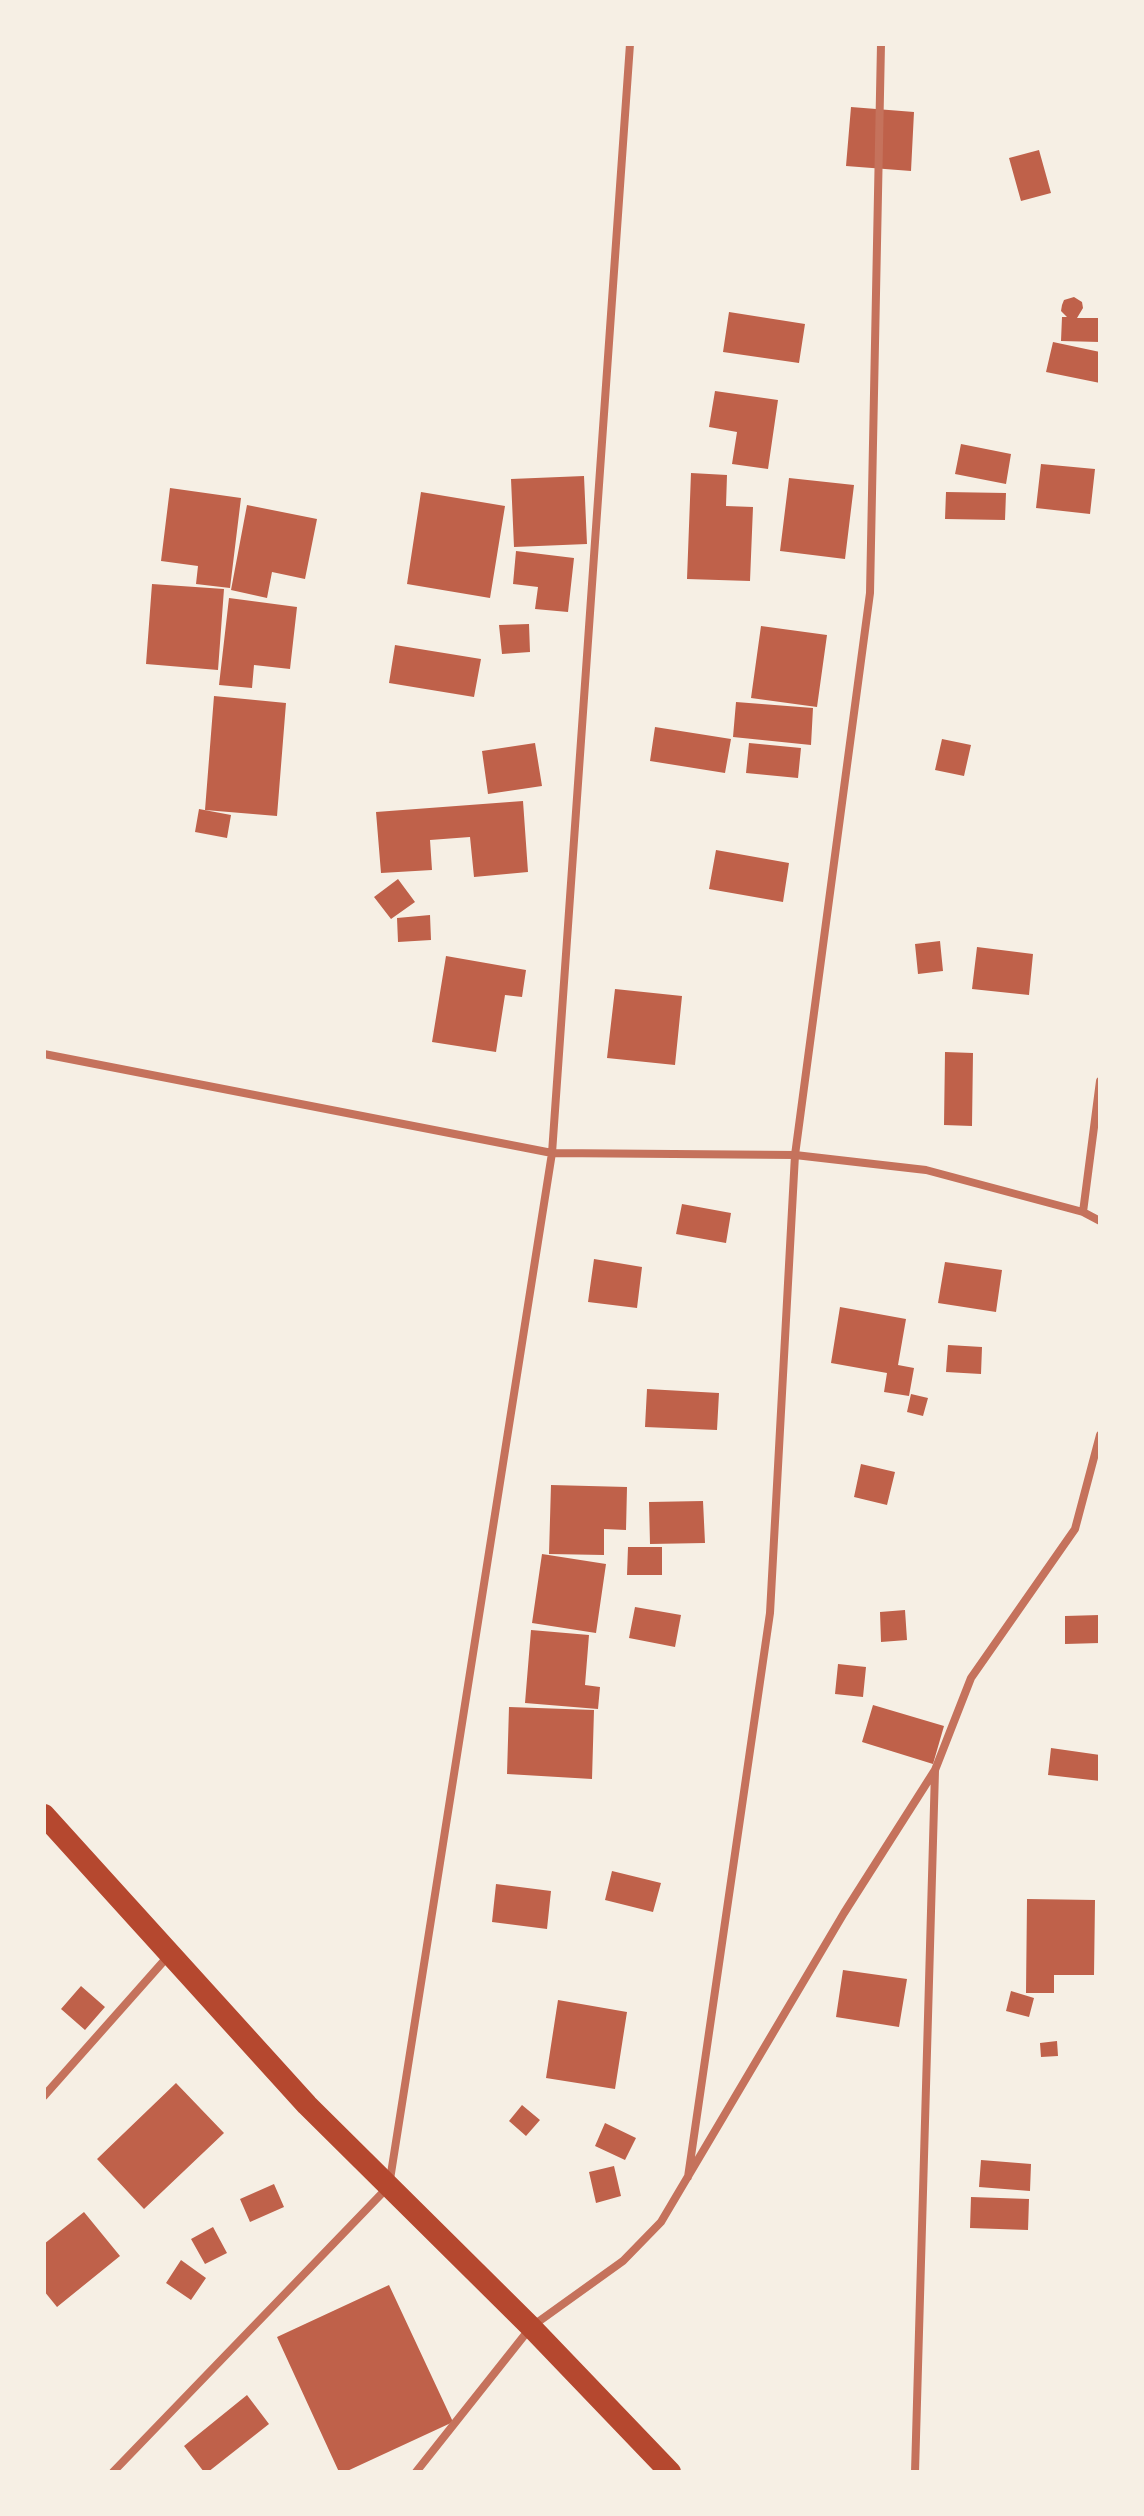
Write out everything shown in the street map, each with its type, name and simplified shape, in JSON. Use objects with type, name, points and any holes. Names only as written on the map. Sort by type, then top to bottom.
[{"type":"highway","points":[[44,1815],[307,2105],[531,2327],[670,2472]]},
{"type":"street","points":[[113,2472],[389,2186],[552,1153],[630,44]]},
{"type":"street","points":[[688,2177],[770,1613],[795,1155],[870,593],[881,44]]},
{"type":"street","points":[[44,1054],[552,1153],[795,1155],[926,1170],[1083,1212],[1100,1221]]},
{"type":"street","points":[[1083,1212],[1100,1081]]},
{"type":"street","points":[[416,2472],[531,2327],[623,2261],[661,2222],[844,1913],[935,1770],[971,1678],[1075,1529],[1100,1435]]},
{"type":"street","points":[[915,2472],[935,1770]]},
{"type":"street","points":[[44,2096],[170,1953]]},
{"type":"building","points":[[851,107],[914,112],[911,171],[846,166]]},
{"type":"building","points":[[1039,150],[1051,193],[1021,201],[1009,158]]},
{"type":"building","points":[[1074,297],[1082,302],[1083,308],[1077,318],[1100,318],[1100,342],[1061,341],[1062,317],[1067,317],[1061,311],[1062,305],[1064,300]]},
{"type":"building","points":[[729,312],[805,324],[799,363],[723,352]]},
{"type":"building","points":[[1053,342],[1100,352],[1100,383],[1046,372]]},
{"type":"building","points":[[715,391],[778,400],[768,469],[732,464],[737,432],[709,427]]},
{"type":"building","points":[[961,444],[1011,454],[1006,484],[955,474]]},
{"type":"building","points":[[1041,464],[1095,469],[1090,514],[1036,508]]},
{"type":"building","points":[[691,473],[727,475],[726,506],[753,507],[750,581],[687,579]]},
{"type":"building","points":[[584,476],[587,544],[514,547],[511,479]]},
{"type":"building","points":[[789,478],[854,485],[845,559],[780,551]]},
{"type":"building","points":[[170,488],[241,498],[230,588],[196,584],[198,566],[161,561]]},
{"type":"building","points":[[421,492],[505,506],[490,598],[407,584]]},
{"type":"building","points":[[946,492],[1006,493],[1005,520],[945,519]]},
{"type":"building","points":[[247,505],[317,519],[305,579],[272,572],[267,598],[231,590]]},
{"type":"building","points":[[516,551],[574,558],[568,612],[535,609],[538,587],[513,584]]},
{"type":"building","points":[[152,584],[224,589],[218,670],[146,664]]},
{"type":"building","points":[[229,598],[297,607],[290,669],[254,665],[252,688],[219,685]]},
{"type":"building","points":[[529,624],[530,652],[502,654],[499,625]]},
{"type":"building","points":[[761,626],[827,635],[817,707],[751,698]]},
{"type":"building","points":[[395,645],[481,659],[474,697],[389,683]]},
{"type":"building","points":[[214,696],[286,703],[277,816],[205,810]]},
{"type":"building","points":[[736,702],[813,708],[811,745],[733,737]]},
{"type":"building","points":[[655,727],[731,739],[725,773],[650,761]]},
{"type":"building","points":[[942,739],[971,745],[964,776],[935,770]]},
{"type":"building","points":[[535,743],[542,786],[488,794],[482,751]]},
{"type":"building","points":[[749,743],[801,748],[798,778],[746,773]]},
{"type":"building","points":[[523,801],[528,872],[474,877],[470,837],[430,840],[432,870],[381,873],[376,812]]},
{"type":"building","points":[[199,809],[231,815],[227,838],[195,832]]},
{"type":"building","points":[[716,850],[789,863],[783,902],[709,889]]},
{"type":"building","points":[[398,879],[415,902],[391,919],[374,897]]},
{"type":"building","points":[[430,915],[431,940],[398,942],[397,918]]},
{"type":"building","points":[[940,941],[943,971],[918,974],[915,944]]},
{"type":"building","points":[[977,947],[1033,954],[1029,995],[972,989]]},
{"type":"building","points":[[446,956],[526,970],[522,997],[505,995],[496,1052],[432,1042]]},
{"type":"building","points":[[615,989],[682,996],[675,1065],[607,1058]]},
{"type":"building","points":[[945,1052],[973,1053],[972,1126],[944,1125]]},
{"type":"building","points":[[682,1204],[731,1213],[726,1243],[676,1234]]},
{"type":"building","points":[[594,1259],[642,1267],[637,1308],[588,1302]]},
{"type":"building","points":[[945,1262],[1002,1270],[996,1312],[938,1303]]},
{"type":"building","points":[[840,1307],[906,1319],[898,1365],[914,1368],[909,1396],[884,1392],[887,1373],[831,1363]]},
{"type":"building","points":[[948,1345],[982,1347],[981,1374],[946,1372]]},
{"type":"building","points":[[647,1389],[719,1393],[717,1430],[645,1427]]},
{"type":"building","points":[[911,1394],[928,1398],[923,1416],[907,1412]]},
{"type":"building","points":[[861,1464],[895,1472],[887,1505],[854,1497]]},
{"type":"building","points":[[551,1485],[627,1487],[626,1530],[604,1529],[604,1555],[549,1554]]},
{"type":"building","points":[[703,1501],[705,1543],[650,1544],[649,1502]]},
{"type":"building","points":[[628,1547],[662,1547],[662,1575],[627,1575]]},
{"type":"building","points":[[542,1554],[606,1564],[596,1633],[532,1623]]},
{"type":"building","points":[[635,1607],[681,1615],[675,1647],[629,1638]]},
{"type":"building","points":[[905,1610],[907,1640],[881,1642],[880,1612]]},
{"type":"building","points":[[1100,1615],[1100,1643],[1065,1644],[1065,1616]]},
{"type":"building","points":[[531,1630],[589,1635],[585,1685],[600,1687],[598,1709],[525,1703]]},
{"type":"building","points":[[838,1664],[866,1667],[863,1697],[835,1694]]},
{"type":"building","points":[[873,1705],[944,1726],[933,1764],[862,1742]]},
{"type":"building","points":[[509,1707],[594,1710],[592,1779],[507,1774]]},
{"type":"building","points":[[1051,1748],[1100,1755],[1100,1781],[1048,1775]]},
{"type":"building","points":[[612,1871],[661,1883],[653,1912],[605,1900]]},
{"type":"building","points":[[496,1884],[551,1891],[547,1929],[492,1922]]},
{"type":"building","points":[[1027,1899],[1095,1900],[1094,1975],[1054,1975],[1054,1993],[1026,1993]]},
{"type":"building","points":[[843,1970],[907,1979],[899,2027],[836,2017]]},
{"type":"building","points":[[81,1986],[105,2007],[85,2030],[61,2009]]},
{"type":"building","points":[[1011,1991],[1034,1998],[1029,2017],[1006,2011]]},
{"type":"building","points":[[558,2000],[627,2012],[615,2089],[546,2078]]},
{"type":"building","points":[[1057,2041],[1058,2056],[1041,2057],[1040,2043]]},
{"type":"building","points":[[176,2083],[224,2133],[144,2209],[97,2159]]},
{"type":"building","points":[[522,2105],[540,2120],[526,2136],[509,2121]]},
{"type":"building","points":[[605,2123],[636,2138],[625,2160],[595,2146]]},
{"type":"building","points":[[981,2160],[1031,2164],[1030,2191],[979,2187]]},
{"type":"building","points":[[614,2166],[621,2196],[596,2203],[589,2172]]},
{"type":"building","points":[[274,2184],[284,2207],[250,2222],[240,2199]]},
{"type":"building","points":[[971,2197],[1029,2199],[1028,2230],[970,2228]]},
{"type":"building","points":[[84,2212],[120,2256],[57,2307],[44,2291],[44,2244]]},
{"type":"building","points":[[213,2227],[227,2253],[205,2264],[191,2239]]},
{"type":"building","points":[[181,2260],[206,2278],[191,2300],[166,2283]]},
{"type":"building","points":[[389,2285],[453,2422],[345,2472],[339,2472],[277,2337]]},
{"type":"building","points":[[247,2395],[269,2424],[204,2472],[184,2446]]}]
